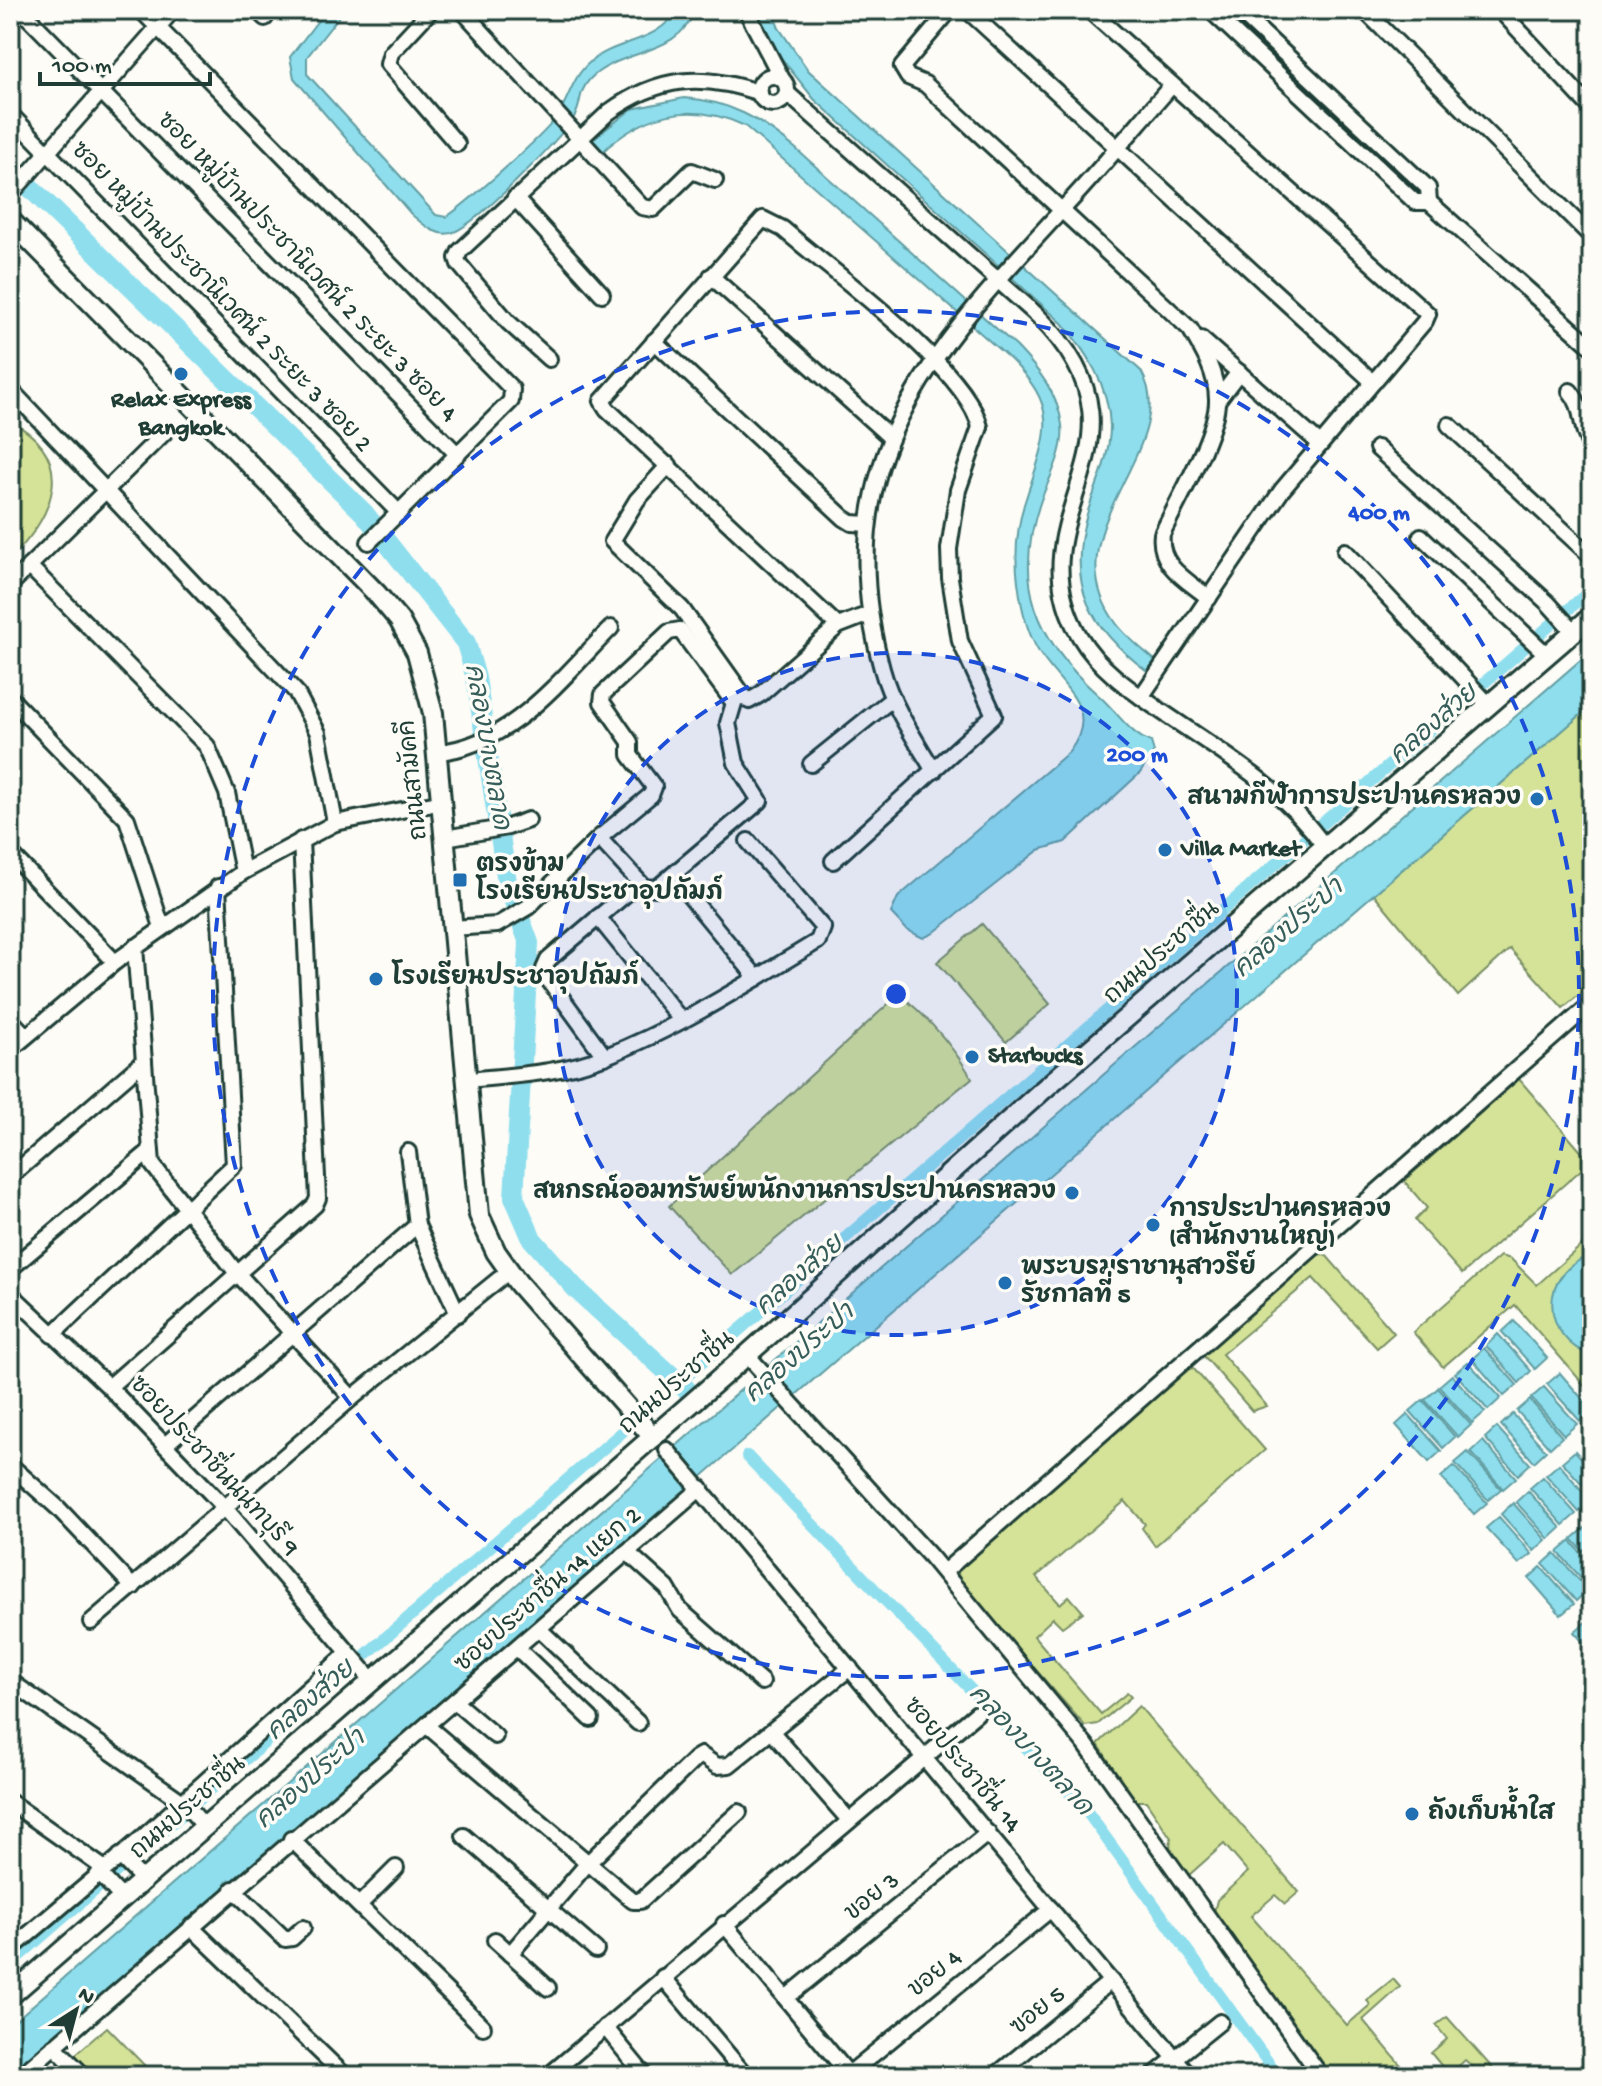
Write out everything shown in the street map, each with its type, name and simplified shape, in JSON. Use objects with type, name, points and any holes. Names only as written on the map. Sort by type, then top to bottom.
[{"type":"main road","name":"ถนนสามัคคี","points":[[10,220],[348,562],[399,620],[417,653],[429,688],[438,752],[475,1196],[486,1232],[509,1271],[624,1408],[654,1438]]},
{"type":"main road","name":"ถนนประชาชื่น","points":[[13,1988],[108,1881],[201,1822],[368,1676],[654,1438],[752,1361],[1044,1089],[1321,841],[1570,627],[1592,616]]},
{"type":"street","name":"ซอย หมู่บ้านประชานิเวศน์ 2 ระยะ 3 ซอย 4","points":[[21,10],[457,454]]},
{"type":"street","points":[[141,10],[512,389],[511,401],[369,542]]},
{"type":"street","points":[[13,192],[173,10]]},
{"type":"street","points":[[431,10],[391,53],[388,64],[457,144]]},
{"type":"street","points":[[462,10],[642,207],[650,210],[692,171],[715,180]]},
{"type":"street","points":[[746,10],[784,86]]},
{"type":"street","points":[[950,10],[902,67],[908,77],[925,84],[1190,329],[1320,444]]},
{"type":"street","points":[[967,10],[1373,382]]},
{"type":"street","points":[[1089,10],[1428,314],[1282,490],[1141,697]]},
{"type":"street","points":[[1210,10],[1415,202],[1429,202],[1592,347]]},
{"type":"street","points":[[1238,10],[1428,188],[1429,202]]},
{"type":"street","points":[[1364,10],[1592,237]]},
{"type":"street","points":[[1500,10],[1592,109]]},
{"type":"street","points":[[1262,59],[1274,45]]},
{"type":"street","points":[[760,93],[763,80],[769,76],[784,86],[999,276],[1073,355],[1093,422],[1084,477],[1062,535],[1061,588],[1088,648],[1114,676],[1141,697],[1269,786],[1321,841]]},
{"type":"street","points":[[549,359],[508,322],[457,258],[575,134],[631,97],[660,84],[711,81],[760,93],[766,101],[775,103],[784,86]]},
{"type":"street","points":[[934,771],[893,698],[882,671],[869,614],[866,582],[868,524],[881,462],[912,390],[962,321],[1172,85]]},
{"type":"street","name":"ซอย หมู่บ้านประชานิเวศน์ 2 ระยะ 3 ซอย 2","points":[[10,114],[394,518]]},
{"type":"street","points":[[1365,156],[1378,142]]},
{"type":"street","points":[[515,198],[602,294]]},
{"type":"street","points":[[833,861],[994,715],[960,641],[950,578],[949,549],[958,490],[980,427],[973,407],[934,358],[783,229],[763,219],[602,401],[838,626]]},
{"type":"street","points":[[711,276],[891,438]]},
{"type":"street","points":[[1190,329],[1205,354],[1217,401]]},
{"type":"street","points":[[654,341],[844,518],[852,523],[868,524]]},
{"type":"street","points":[[1209,598],[1171,567],[1160,545],[1162,534],[1206,438],[1217,401],[1239,372]]},
{"type":"street","points":[[10,389],[296,692],[318,733],[335,823]]},
{"type":"street","points":[[1570,391],[1581,403],[1585,436],[1592,448]]},
{"type":"street","points":[[1449,425],[1592,557]]},
{"type":"street","points":[[10,585],[165,432]]},
{"type":"street","points":[[1377,448],[1548,603],[1570,627]]},
{"type":"street","points":[[669,465],[637,500],[612,541],[682,609],[746,699],[749,701],[761,694],[838,626],[869,614]]},
{"type":"street","points":[[1421,536],[1542,651]]},
{"type":"street","points":[[1345,551],[1484,700]]},
{"type":"street","points":[[29,566],[207,746],[227,793],[243,872]]},
{"type":"street","points":[[438,752],[460,750],[495,735],[520,717],[611,628]]},
{"type":"street","points":[[452,928],[497,925],[528,907],[599,838],[651,795],[654,787],[630,755],[630,742],[602,702],[603,694],[669,632],[680,630],[734,703],[728,723],[736,763],[760,801],[657,888],[644,887],[599,838]]},
{"type":"street","points":[[10,698],[127,819],[162,927]]},
{"type":"street","points":[[811,764],[893,698]]},
{"type":"street","points":[[10,1050],[115,962],[243,872],[335,823],[443,802]]},
{"type":"street","points":[[445,838],[482,833],[528,820]]},
{"type":"street","points":[[109,1387],[315,1205],[318,1198],[301,840]]},
{"type":"street","points":[[478,1079],[532,1073],[605,1057],[681,1020],[818,941],[823,928],[748,841]]},
{"type":"street","points":[[10,853],[115,962]]},
{"type":"street","points":[[52,1335],[234,1165],[218,887]]},
{"type":"street","points":[[605,1057],[544,969],[548,960],[627,893]]},
{"type":"street","points":[[687,893],[757,978]]},
{"type":"street","points":[[598,917],[681,1020]]},
{"type":"street","points":[[135,947],[152,1164],[186,1212],[236,1272],[352,1398]]},
{"type":"street","points":[[944,1572],[1592,1003]]},
{"type":"street","points":[[10,1019],[26,1036]]},
{"type":"street","points":[[10,1177],[144,1061]]},
{"type":"street","points":[[10,1269],[150,1151]]},
{"type":"street","points":[[408,1152],[417,1225],[458,1314]]},
{"type":"street","points":[[165,1445],[417,1225]]},
{"type":"street","points":[[91,1622],[352,1398],[509,1271]]},
{"type":"street","name":"ซอยประชาชื่นนนทบุรี 9","points":[[10,1293],[109,1387],[225,1508],[368,1676]]},
{"type":"street","points":[[752,1361],[944,1572],[1086,1745],[1321,2076]]},
{"type":"street","name":"ซอยประชาชื่น 14","points":[[654,1438],[699,1486],[1190,2076]]},
{"type":"street","points":[[10,1465],[58,1508],[133,1587]]},
{"type":"street","name":"ซอยประชาชื่น 14 แยก 2","points":[[20,2076],[291,1839],[455,1702],[699,1486]]},
{"type":"street","points":[[627,1552],[667,1588],[680,1610],[762,1682]]},
{"type":"street","points":[[539,1629],[638,1723]]},
{"type":"street","points":[[517,1648],[591,1719]]},
{"type":"street","points":[[10,1950],[130,1866],[182,1802],[349,1655]]},
{"type":"street","points":[[510,1954],[587,1864],[696,1758],[708,1757],[723,1768],[850,1668]]},
{"type":"street","points":[[10,1681],[182,1802],[201,1822]]},
{"type":"street","points":[[455,1702],[495,1736]]},
{"type":"street","points":[[548,2076],[977,1713]]},
{"type":"street","points":[[427,1726],[627,1897],[640,1901],[739,1812]]},
{"type":"street","points":[[772,1732],[849,1820]]},
{"type":"street","points":[[10,1802],[108,1881]]},
{"type":"street","name":"ขอย 3","points":[[786,1998],[988,1833]]},
{"type":"street","points":[[464,1836],[596,1950]]},
{"type":"street","points":[[291,1839],[483,2027]]},
{"type":"street","points":[[359,1905],[396,1868]]},
{"type":"street","points":[[233,1889],[285,1939],[292,1938],[303,1928]]},
{"type":"street","name":"ขอย 4","points":[[850,2075],[1051,1909]]},
{"type":"street","points":[[724,1924],[850,2075]]},
{"type":"street","points":[[191,1927],[345,2076]]},
{"type":"street","points":[[495,1940],[548,1988]]},
{"type":"street","points":[[663,1977],[746,2076]]},
{"type":"street","name":"ฃอย 5","points":[[995,2076],[1111,1981]]},
{"type":"street","points":[[1153,2076],[1220,2022]]},
{"type":"street","points":[[605,2027],[645,2076]]},
{"type":"street","points":[[54,2046],[84,2076]]},
{"type":"green space","points":[[10,421],[31,435],[45,452],[52,469],[52,487],[39,524],[10,559]]},
{"type":"green space","name":"สนามกีฬาการประปานครหลวง","points":[[1592,705],[1592,984],[1563,1008],[1510,949],[1458,996],[1374,894]]},
{"type":"green space","points":[[982,924],[1050,1004],[1006,1042],[937,962]]},
{"type":"green space","points":[[899,994],[939,1033],[972,1078],[732,1275],[669,1206]]},
{"type":"green space","points":[[1519,1079],[1590,1162],[1462,1274],[1415,1220],[1427,1208],[1404,1181]]},
{"type":"green space","points":[[1592,1236],[1592,1394],[1515,1305],[1443,1367],[1413,1332],[1500,1256],[1511,1259],[1537,1285]]},
{"type":"green space","points":[[1325,1254],[1394,1333],[1377,1348],[1313,1278],[1222,1354],[1267,1406],[1252,1411],[1204,1356],[1204,1350],[1313,1255]]},
{"type":"green space","points":[[1193,1368],[1265,1450],[1155,1546],[1142,1528],[1145,1524],[1125,1501],[1036,1577],[1060,1604],[1069,1596],[1083,1612],[1062,1627],[1053,1618],[1034,1636],[1101,1714],[1127,1693],[1131,1697],[1098,1724],[1085,1726],[959,1582],[958,1571],[1181,1371]]},
{"type":"green space","points":[[1139,1706],[1299,1892],[1285,1904],[1275,1895],[1251,1916],[1347,2025],[1370,2005],[1367,2000],[1393,1979],[1400,1987],[1363,2020],[1410,2076],[1328,2076],[1214,1912],[1217,1900],[1248,1872],[1224,1844],[1188,1876],[1170,1851],[1171,1838],[1146,1801],[1134,1801],[1098,1744]]},
{"type":"green space","points":[[1447,2017],[1495,2071],[1490,2076],[1470,2076],[1475,2069],[1465,2060],[1448,2076],[1439,2076],[1445,2070],[1431,2053],[1447,2039],[1436,2025]]},
{"type":"green space","points":[[107,2027],[150,2071],[145,2076],[88,2076],[70,2059]]},
{"type":"water","points":[[326,10],[344,10],[307,57],[307,74],[436,215],[446,217],[485,186],[548,127],[560,112],[578,75],[590,62],[659,29],[677,10],[695,10],[676,36],[602,69],[590,79],[583,89],[574,117],[552,144],[481,213],[448,234],[430,229],[411,214],[294,78],[290,57]]},
{"type":"water","points":[[755,10],[772,10],[779,28],[808,70],[1141,371],[1150,400],[1146,430],[1105,523],[1097,556],[1099,589],[1116,623],[1156,661],[1147,671],[1127,655],[1097,621],[1082,584],[1081,540],[1105,460],[1110,426],[1106,397],[1088,358],[1062,323],[814,99],[773,48]]},
{"type":"water","points":[[684,98],[716,103],[744,113],[795,148],[1017,347],[1046,382],[1060,413],[1061,444],[1041,500],[1029,557],[1035,608],[1059,653],[1130,728],[1151,742],[1154,752],[1140,773],[1065,842],[1039,850],[923,938],[907,930],[891,913],[898,897],[1069,752],[1082,723],[1075,699],[1048,665],[1031,636],[1018,582],[1016,559],[1019,525],[1041,453],[1045,421],[1043,407],[1026,376],[1010,359],[745,126],[705,114],[667,115],[632,130],[599,155],[588,143],[632,109]]},
{"type":"water","name":"คลองประปา","points":[[1592,650],[1592,705],[10,2076],[10,2025]]},
{"type":"water","points":[[1592,1255],[1592,1356],[1562,1335],[1552,1305],[1562,1275],[1574,1263]]},
{"type":"water","points":[[1514,1321],[1547,1358],[1535,1369],[1502,1332]]},
{"type":"water","points":[[1498,1334],[1531,1371],[1519,1383],[1486,1346]]},
{"type":"water","points":[[1484,1348],[1517,1385],[1504,1396],[1472,1359]]},
{"type":"water","points":[[1468,1362],[1501,1398],[1488,1410],[1455,1373]]},
{"type":"water","points":[[1560,1373],[1592,1410],[1580,1421],[1547,1384]]},
{"type":"water","points":[[1452,1375],[1485,1412],[1472,1423],[1439,1386]]},
{"type":"water","points":[[1544,1387],[1577,1424],[1564,1435],[1531,1398]]},
{"type":"water","points":[[1438,1388],[1471,1425],[1458,1437],[1425,1400]]},
{"type":"water","points":[[1423,1400],[1455,1437],[1443,1448],[1410,1411]]},
{"type":"water","points":[[1530,1400],[1562,1437],[1550,1448],[1517,1411]]},
{"type":"water","points":[[1408,1414],[1441,1451],[1429,1462],[1396,1425]]},
{"type":"water","points":[[1513,1414],[1546,1451],[1534,1462],[1501,1425]]},
{"type":"water","points":[[1497,1427],[1530,1464],[1518,1475],[1485,1438]]},
{"type":"water","points":[[1483,1441],[1516,1478],[1503,1489],[1471,1452]]},
{"type":"water","points":[[1575,1451],[1592,1470],[1592,1495],[1562,1462]]},
{"type":"water","points":[[1468,1452],[1501,1489],[1488,1500],[1455,1463]]},
{"type":"water","points":[[1559,1464],[1591,1501],[1579,1512],[1546,1475]]},
{"type":"water","points":[[1454,1466],[1487,1503],[1474,1514],[1441,1477]]},
{"type":"water","points":[[1543,1477],[1576,1514],[1563,1525],[1530,1488]]},
{"type":"water","points":[[1528,1491],[1561,1528],[1549,1539],[1516,1502]]},
{"type":"water","points":[[1513,1503],[1546,1540],[1534,1551],[1501,1514]]},
{"type":"water","points":[[1499,1517],[1532,1554],[1519,1564],[1486,1528]]},
{"type":"water","points":[[1585,1528],[1592,1536],[1592,1561],[1572,1539]]},
{"type":"water","points":[[1571,1541],[1592,1566],[1591,1589],[1558,1552]]},
{"type":"water","points":[[1555,1553],[1588,1590],[1576,1601],[1543,1564]]},
{"type":"water","points":[[1541,1567],[1574,1604],[1561,1615],[1529,1578]]},
{"type":"water","points":[[1587,1621],[1592,1627],[1592,1652],[1574,1632]]},
{"type":"waterway","name":"คลองบางตลาด","points":[[10,168],[364,513],[466,643],[476,678],[507,882],[529,943],[514,1197],[532,1239],[576,1289],[686,1389]]},
{"type":"waterway","name":"คลองส่วย","points":[[10,1964],[1592,589]]},
{"type":"waterway","name":"คลองบางตลาด","points":[[747,1456],[1085,1809],[1278,2076]]},
{"type":"place","name":"Relax Express Bangkok","points":[[181,374]]},
{"type":"place","name":"สนามกีฬาการประปานครหลวง","points":[[1537,799]]},
{"type":"place","name":"Villa Market","points":[[1165,850]]},
{"type":"place","name":"ตรงข้าม โรงเรียนประชาอุปถัมภ์","points":[[460,880]]},
{"type":"place","name":"โรงเรียนประชาอุปถัมภ์","points":[[376,979]]},
{"type":"place","name":"Starbucks","points":[[972,1057]]},
{"type":"place","name":"สหกรณ์ออมทรัพย์พนักงานการประปานครหลวง","points":[[1072,1193]]},
{"type":"place","name":"การประปานครหลวง (สำนักงานใหญ่)","points":[[1153,1225]]},
{"type":"place","name":"พระบรมราชานุสาวรีย์ รัชกาลที่ 5","points":[[1005,1283]]},
{"type":"place","name":"ถังเก็บน้ำใส","points":[[1412,1814]]}]
